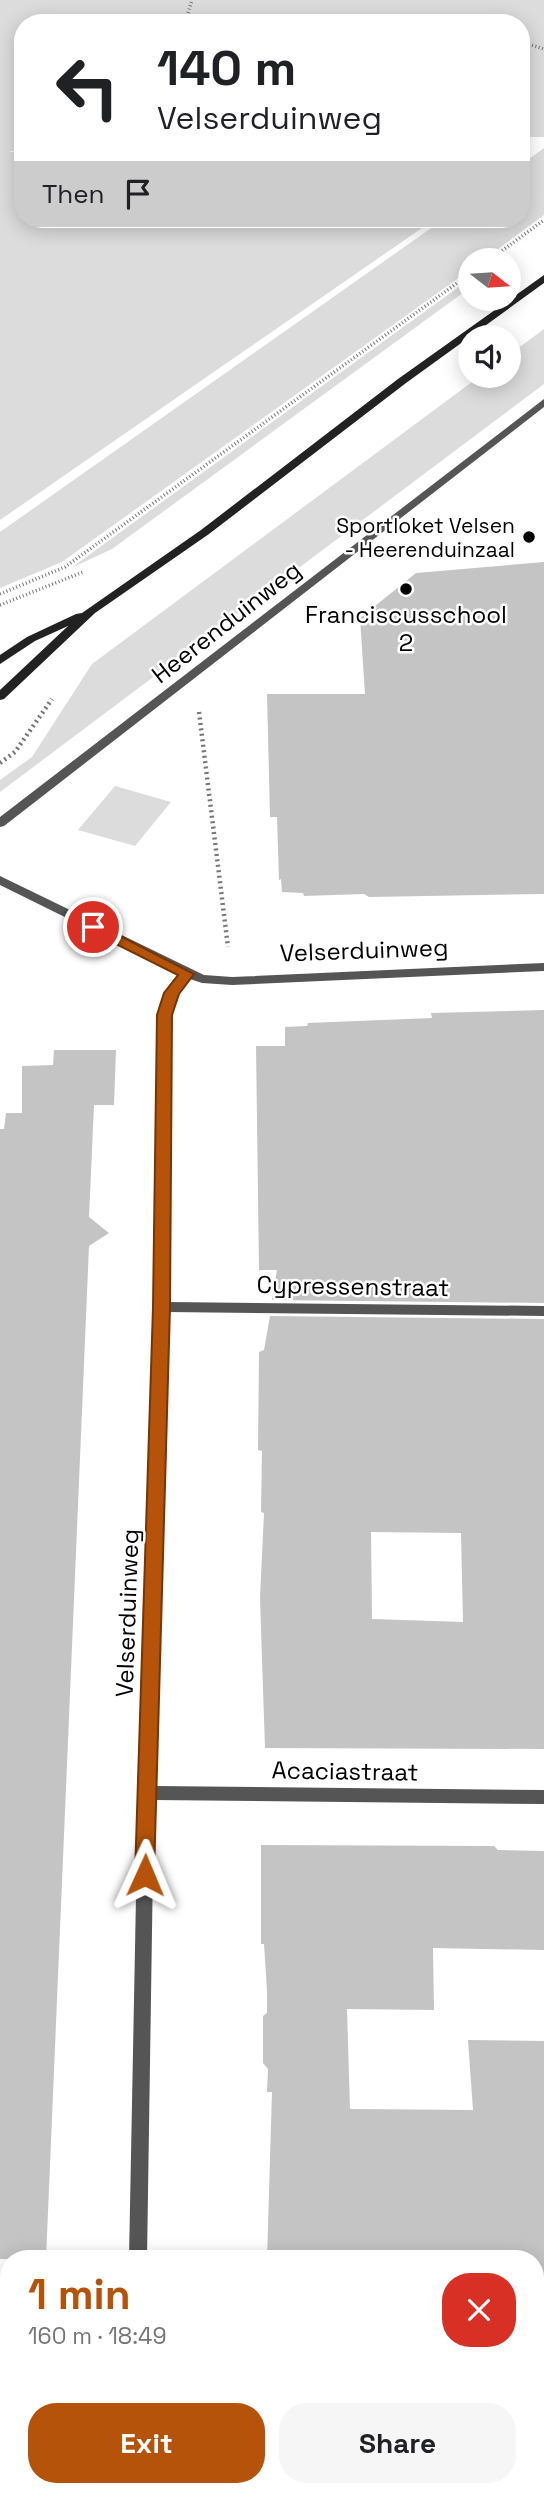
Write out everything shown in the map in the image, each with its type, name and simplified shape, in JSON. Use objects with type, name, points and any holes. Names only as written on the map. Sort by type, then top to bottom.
[{"type":"main road","points":[[0,696],[91,611],[205,532],[402,381],[544,278]]},
{"type":"main road","points":[[0,660],[31,639],[91,611]]},
{"type":"street","name":"Heerenduinweg","points":[[0,822],[544,402]]},
{"type":"street","name":"Velserduinweg","points":[[0,880],[187,974],[202,979],[232,981],[544,967]]},
{"type":"street","name":"Velserduinweg","points":[[138,2250],[146,1793],[162,1307],[164,1015],[172,993],[187,974]]},
{"type":"street","name":"Cypressenstraat","points":[[162,1307],[544,1311]]},
{"type":"street","name":"Acaciastraat","points":[[146,1793],[544,1797]]},
{"type":"path","points":[[506,248],[544,220]]},
{"type":"path","points":[[0,594],[65,567],[458,282]]},
{"type":"path","points":[[194,673],[232,981]]},
{"type":"shaded area","points":[[0,0],[544,0],[544,137],[530,137],[530,14],[14,14],[14,151],[8,152],[14,152],[14,228],[422,228],[0,520]]},
{"type":"shaded area","points":[[544,148],[544,215],[530,225],[530,158]]},
{"type":"shaded area","points":[[431,228],[526,228],[500,248],[458,248],[458,278],[62,562],[0,588],[0,532]]},
{"type":"shaded area","points":[[458,287],[458,296],[112,549],[71,568]]},
{"type":"shaded area","points":[[544,329],[544,384],[0,792],[0,780],[32,757],[92,664],[464,388],[521,388],[521,346]]},
{"type":"shaded area","points":[[115,786],[171,802],[135,846],[78,830]]},
{"type":"building","points":[[544,562],[544,894],[369,897],[364,894],[304,896],[303,893],[282,892],[281,879],[279,880],[277,817],[270,817],[267,694],[365,694],[360,618],[416,573]]},
{"type":"building","points":[[544,1010],[544,1303],[272,1300],[277,1270],[259,1270],[256,1046],[285,1046],[285,1027],[307,1026],[308,1023],[432,1018],[431,1013]]},
{"type":"building","points":[[54,1050],[116,1050],[114,1105],[94,1105],[89,1217],[109,1233],[89,1246],[46,2250],[0,2250],[0,1129],[4,1129],[6,1113],[22,1113],[22,1066],[53,1065]]},
{"type":"building","points":[[270,1316],[544,1319],[544,1749],[265,1748],[260,1598],[264,1513],[261,1512],[262,1451],[258,1450],[259,1352],[264,1350]],"holes":[[[371,1532],[461,1533],[463,1622],[372,1619]]]},
{"type":"building","points":[[261,1845],[494,1846],[498,1850],[544,1851],[544,1950],[433,1948],[434,2010],[347,2009],[350,2109],[473,2110],[468,2040],[544,2041],[544,2250],[267,2250],[272,2092],[267,2092],[268,2069],[263,2063],[263,2016],[267,2013],[267,1991],[264,1944],[261,1944]]},
{"type":"place","name":"Sportloket Velsen - Heerenduinzaal","points":[[529,537]]},
{"type":"place","name":"Franciscusschool 2","points":[[406,589]]},
{"type":"route","points":[[93,927],[187,974],[172,993],[164,1015],[162,1307],[145,1875]]}]
